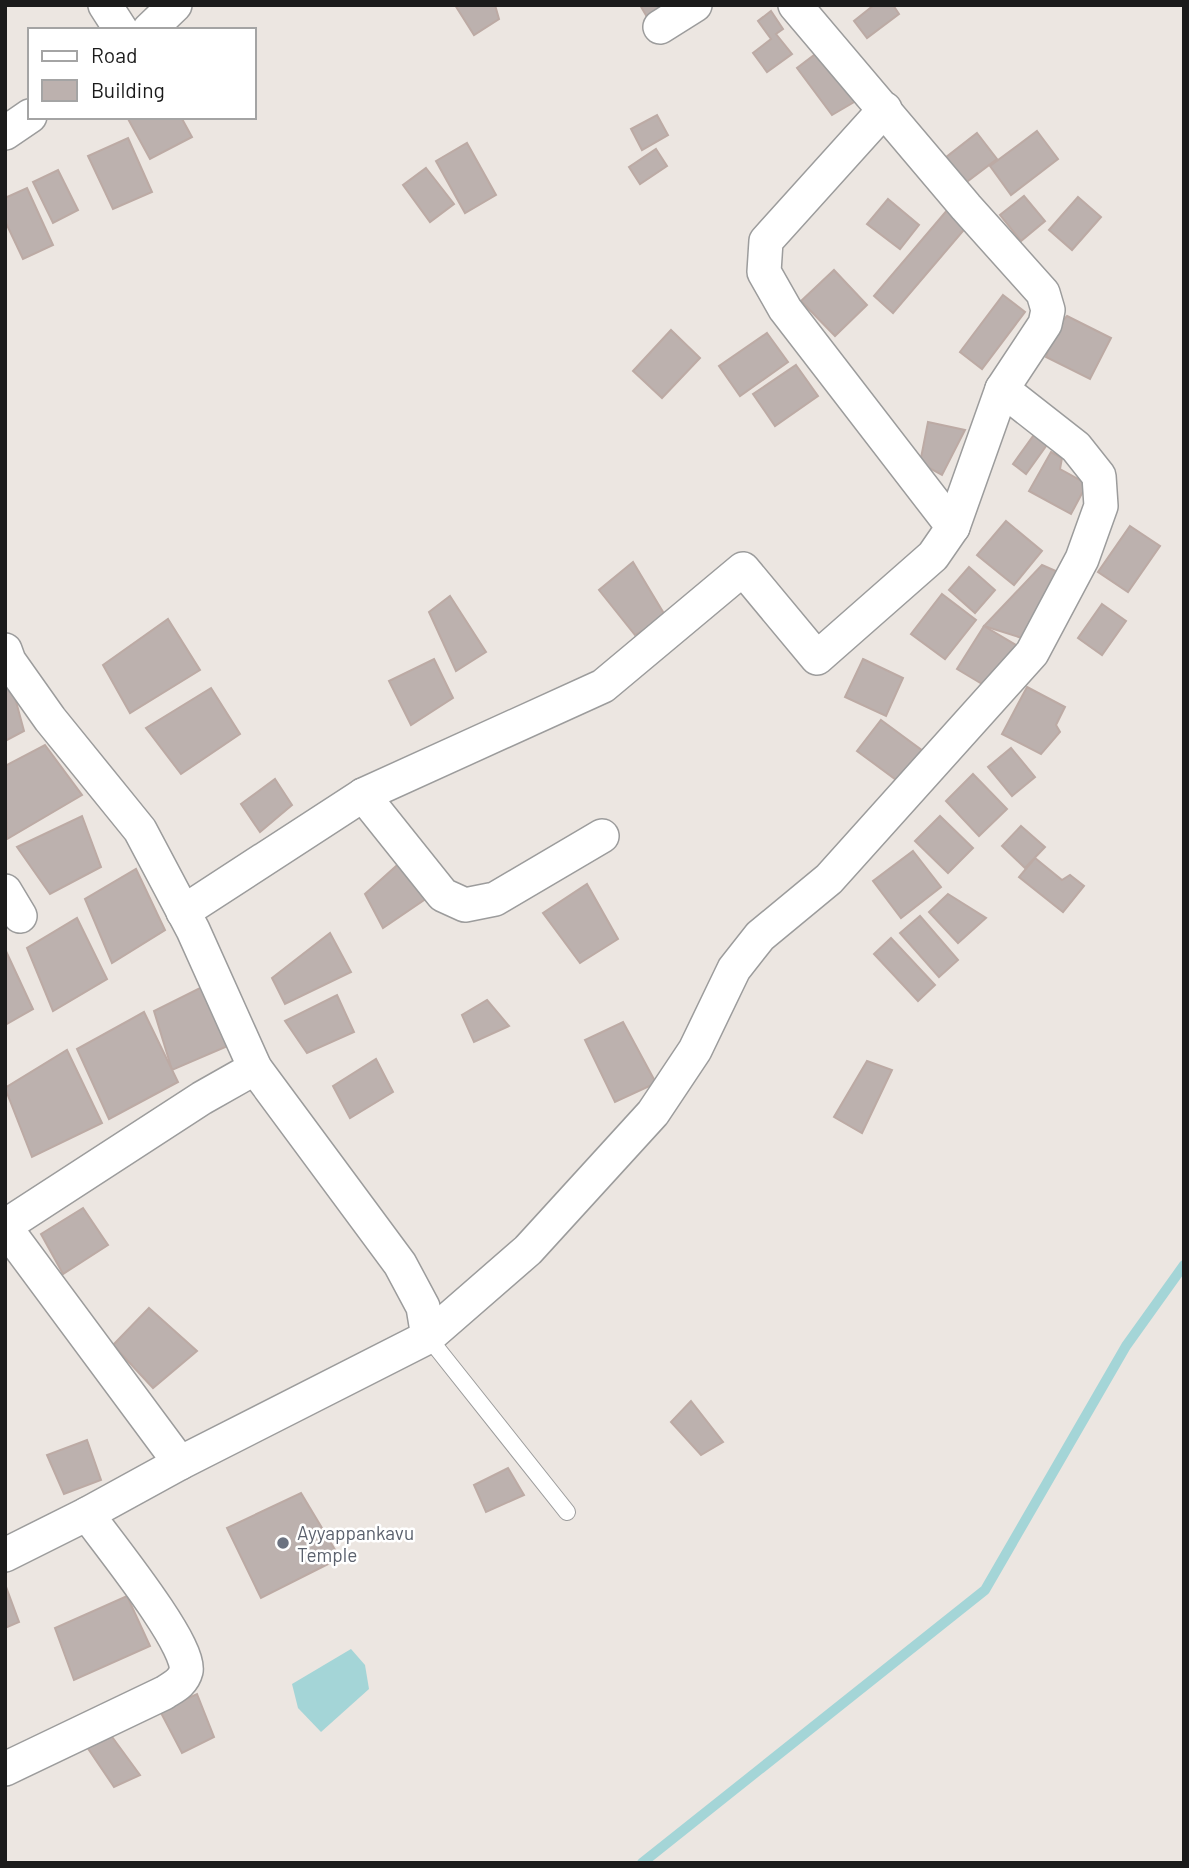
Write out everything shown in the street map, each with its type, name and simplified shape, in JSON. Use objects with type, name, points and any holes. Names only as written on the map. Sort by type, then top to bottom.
[{"type":"street","points":[[105,5],[120,28]]},
{"type":"street","points":[[151,28],[175,5]]},
{"type":"street","points":[[660,27],[695,5]]},
{"type":"street","points":[[183,912],[363,795],[603,686],[743,569],[817,658],[933,556],[953,527],[1002,389],[1045,324],[1048,310],[1043,293],[965,207],[885,108],[795,5]]},
{"type":"street","points":[[885,108],[766,241],[764,272],[785,309],[953,527]]},
{"type":"street","points":[[5,133],[28,117]]},
{"type":"street","points":[[5,1555],[180,1462],[428,1337],[528,1250],[653,1113],[695,1051],[734,969],[760,936],[829,879],[1032,653],[1082,559],[1101,506],[1098,476],[1076,447],[1002,389]]},
{"type":"street","points":[[5,650],[9,661],[50,719],[140,830],[183,912],[256,1068],[400,1264],[424,1307],[428,1337]]},
{"type":"street","points":[[363,795],[443,895],[465,905],[495,899],[602,836]]},
{"type":"street","points":[[180,1462],[5,1226],[202,1098],[256,1068]]},
{"type":"street","points":[[5,1769],[164,1693],[181,1682],[187,1670],[185,1656],[172,1630],[86,1514]]},
{"type":"lane","points":[[428,1337],[567,1512]]},
{"type":"water","points":[[351,1649],[365,1665],[369,1689],[321,1732],[298,1708],[292,1684]]},
{"type":"building","points":[[455,5],[495,5],[499,19],[474,35]]},
{"type":"building","points":[[640,5],[672,5],[647,17]]},
{"type":"building","points":[[874,5],[893,5],[899,14],[867,38],[854,21]]},
{"type":"building","points":[[771,11],[783,29],[776,34],[792,54],[767,72],[753,53],[771,39],[758,21]]},
{"type":"building","points":[[826,46],[861,98],[832,115],[797,68]]},
{"type":"building","points":[[657,115],[668,135],[642,150],[631,129]]},
{"type":"building","points":[[128,119],[182,119],[192,137],[150,159]]},
{"type":"building","points":[[1037,131],[1058,159],[1011,195],[990,166]]},
{"type":"building","points":[[977,133],[997,159],[956,190],[936,165]]},
{"type":"building","points":[[128,138],[152,192],[113,209],[88,156]]},
{"type":"building","points":[[467,143],[496,195],[465,213],[436,161]]},
{"type":"building","points":[[656,149],[667,166],[640,184],[629,167]]},
{"type":"building","points":[[426,168],[454,204],[430,222],[403,185]]},
{"type":"building","points":[[58,170],[78,210],[53,223],[33,182]]},
{"type":"building","points":[[27,188],[53,245],[23,259],[5,221],[5,198]]},
{"type":"building","points":[[1024,196],[1045,221],[1021,241],[1000,215]]},
{"type":"building","points":[[1078,197],[1101,217],[1072,250],[1049,230]]},
{"type":"building","points":[[888,199],[919,225],[900,249],[867,224]]},
{"type":"building","points":[[949,208],[969,224],[893,313],[874,296]]},
{"type":"building","points":[[834,270],[867,305],[835,336],[801,301]]},
{"type":"building","points":[[1003,295],[1025,312],[982,369],[960,352]]},
{"type":"building","points":[[1067,316],[1111,338],[1090,379],[1046,357],[1055,329]]},
{"type":"building","points":[[671,330],[700,358],[662,398],[633,371]]},
{"type":"building","points":[[767,333],[788,362],[740,396],[719,366]]},
{"type":"building","points":[[796,365],[818,396],[775,426],[753,394]]},
{"type":"building","points":[[928,422],[965,430],[942,475],[920,463]]},
{"type":"building","points":[[1036,432],[1049,442],[1026,474],[1013,464]]},
{"type":"building","points":[[1051,452],[1062,458],[1060,469],[1087,484],[1071,514],[1029,491]]},
{"type":"building","points":[[1006,521],[1042,551],[1014,585],[977,555]]},
{"type":"building","points":[[1130,526],[1160,546],[1128,592],[1098,572]]},
{"type":"building","points":[[633,562],[666,617],[635,635],[599,590]]},
{"type":"building","points":[[1042,565],[1067,576],[1025,639],[984,626]]},
{"type":"building","points":[[969,567],[995,590],[975,613],[949,590]]},
{"type":"building","points":[[942,594],[976,620],[945,659],[911,634]]},
{"type":"building","points":[[450,596],[486,652],[456,671],[429,612]]},
{"type":"building","points":[[1102,604],[1126,621],[1102,655],[1078,638]]},
{"type":"building","points":[[168,619],[200,670],[130,713],[103,665]]},
{"type":"building","points":[[984,626],[1021,648],[992,690],[957,669]]},
{"type":"building","points":[[434,659],[453,698],[411,725],[389,681]]},
{"type":"building","points":[[863,659],[903,678],[886,716],[845,697]]},
{"type":"building","points":[[7,668],[24,731],[5,741],[5,669]]},
{"type":"building","points":[[1027,687],[1065,707],[1056,725],[1060,732],[1041,754],[1002,734]]},
{"type":"building","points":[[211,688],[240,734],[181,774],[146,728]]},
{"type":"building","points":[[881,720],[923,751],[899,782],[857,751]]},
{"type":"building","points":[[45,745],[82,795],[7,839],[5,766]]},
{"type":"building","points":[[1011,748],[1035,777],[1012,796],[988,767]]},
{"type":"building","points":[[973,774],[1007,809],[979,836],[946,801]]},
{"type":"building","points":[[275,779],[292,805],[260,832],[241,804]]},
{"type":"building","points":[[82,816],[101,867],[50,894],[17,847]]},
{"type":"building","points":[[940,816],[973,848],[948,873],[915,841]]},
{"type":"building","points":[[1021,826],[1045,847],[1025,868],[1002,846]]},
{"type":"building","points":[[913,851],[941,887],[901,918],[873,881]]},
{"type":"building","points":[[405,858],[430,896],[383,928],[365,894]]},
{"type":"building","points":[[1035,858],[1062,880],[1070,875],[1084,886],[1063,912],[1019,877]]},
{"type":"building","points":[[136,869],[165,930],[112,963],[85,899]]},
{"type":"building","points":[[587,884],[618,939],[580,963],[543,913]]},
{"type":"building","points":[[948,894],[986,918],[958,943],[929,912]]},
{"type":"building","points":[[920,916],[958,960],[939,977],[900,933]]},
{"type":"building","points":[[77,918],[107,979],[53,1011],[27,948]]},
{"type":"building","points":[[330,933],[351,972],[285,1004],[272,978]]},
{"type":"building","points":[[891,938],[935,985],[918,1001],[874,954]]},
{"type":"building","points":[[5,949],[33,1009],[5,1025]]},
{"type":"building","points":[[208,984],[237,1042],[172,1070],[154,1011]]},
{"type":"building","points":[[337,995],[354,1032],[307,1053],[285,1021]]},
{"type":"building","points":[[487,1000],[509,1026],[474,1042],[462,1015]]},
{"type":"building","points":[[144,1012],[178,1082],[109,1119],[77,1049]]},
{"type":"building","points":[[623,1022],[656,1083],[615,1102],[585,1040]]},
{"type":"building","points":[[67,1050],[102,1123],[32,1157],[5,1088]]},
{"type":"building","points":[[376,1059],[393,1092],[350,1118],[333,1086]]},
{"type":"building","points":[[867,1061],[892,1070],[862,1133],[834,1117]]},
{"type":"building","points":[[83,1208],[108,1245],[63,1274],[41,1234]]},
{"type":"building","points":[[149,1308],[197,1351],[153,1388],[113,1345]]},
{"type":"building","points":[[691,1401],[723,1442],[701,1455],[671,1422]]},
{"type":"building","points":[[87,1440],[101,1480],[64,1494],[47,1455]]},
{"type":"building","points":[[508,1468],[524,1495],[486,1512],[474,1485]]},
{"type":"building","name":"Ayyappankavu Temple","points":[[301,1493],[340,1558],[261,1598],[227,1528]]},
{"type":"building","points":[[5,1584],[19,1622],[5,1628]]},
{"type":"building","points":[[127,1596],[150,1646],[74,1680],[55,1628]]},
{"type":"building","points":[[197,1694],[214,1737],[182,1753],[160,1711]]},
{"type":"building","points":[[107,1730],[140,1775],[114,1787],[85,1744]]},
{"type":"waterway","points":[[642,1863],[985,1590],[1126,1346],[1184,1265]]},
{"type":"place","name":"Ayyappankavu Temple","points":[[283,1543]]}]
